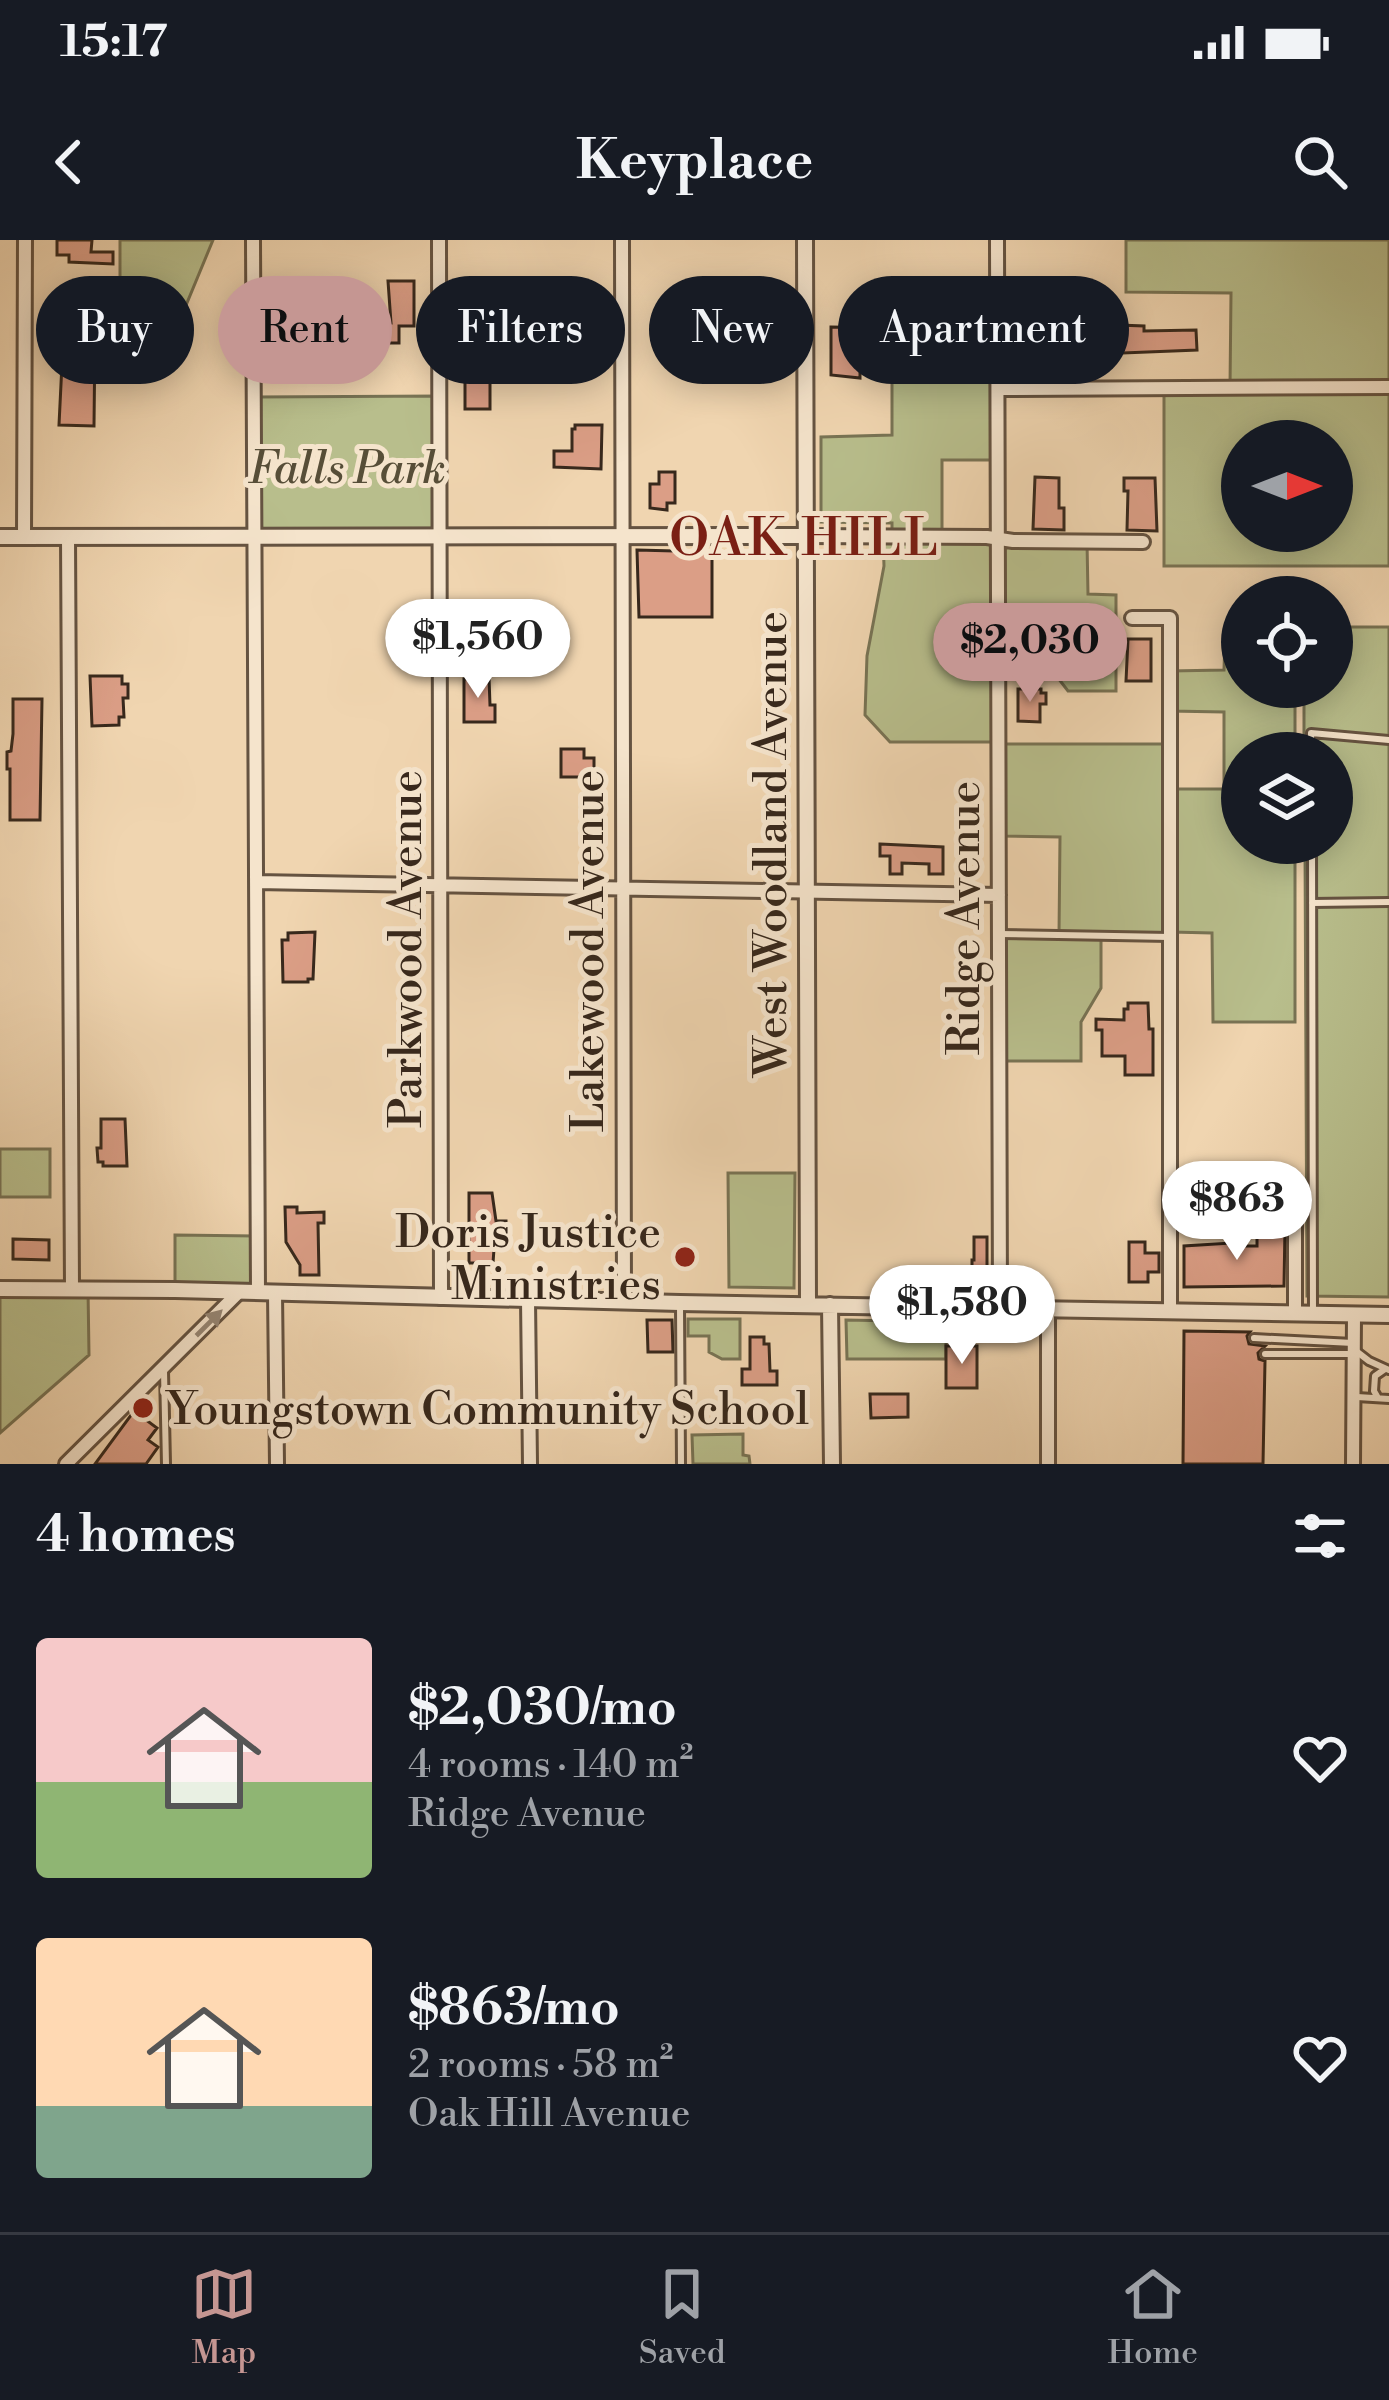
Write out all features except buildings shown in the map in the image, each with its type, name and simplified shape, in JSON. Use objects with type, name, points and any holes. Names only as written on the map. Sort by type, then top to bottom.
[{"type":"street","points":[[24,537],[25,240]]},
{"type":"street","points":[[254,240],[256,882],[266,1293],[277,1464]]},
{"type":"street","name":"Parkwood Avenue","points":[[440,240],[441,1298]]},
{"type":"street","name":"Lakewood Avenue","points":[[622,240],[624,1302]]},
{"type":"street","name":"West Woodland Avenue","points":[[805,240],[808,1305]]},
{"type":"street","name":"Ridge Avenue","points":[[998,240],[1000,1308]]},
{"type":"street","points":[[998,389],[1389,387]]},
{"type":"street","points":[[0,537],[804,536],[1143,542]]},
{"type":"street","points":[[68,537],[72,1289]]},
{"type":"street","points":[[1132,618],[1169,618],[1170,1311]]},
{"type":"street","points":[[256,882],[999,895]]},
{"type":"street","points":[[1295,1180],[1295,1314]]},
{"type":"street","points":[[0,1289],[1389,1315]]},
{"type":"street","points":[[66,1464],[240,1291]]},
{"type":"street","points":[[528,1300],[530,1464]]},
{"type":"street","points":[[830,1305],[832,1464]]},
{"type":"street","points":[[1048,1309],[1048,1464]]},
{"type":"street","points":[[1353,1464],[1354,1315]]},
{"type":"lane","points":[[1353,737],[1389,740]]},
{"type":"lane","points":[[1312,864],[1313,1315]]},
{"type":"lane","points":[[1312,903],[1389,902]]},
{"type":"lane","points":[[999,934],[1170,937]]},
{"type":"lane","points":[[680,1303],[681,1464]]},
{"type":"lane","points":[[1254,1338],[1354,1348],[1387,1370],[1375,1376],[1378,1397]]},
{"type":"lane","points":[[1265,1354],[1354,1348]]},
{"type":"lane","points":[[164,1367],[166,1464]]},
{"type":"lane","points":[[1353,1397],[1389,1399]]},
{"type":"green space","points":[[120,240],[213,240],[194,286],[194,276],[120,276]]},
{"type":"green space","points":[[1126,240],[1389,240],[1389,566],[1164,566],[1164,388],[1230,387],[1231,293],[1129,292]]},
{"type":"green space","points":[[892,384],[998,384],[998,460],[942,460],[942,536],[1087,542],[1088,594],[1116,595],[1116,691],[1068,691],[1045,661],[999,661],[999,742],[890,742],[865,715],[867,656],[884,566],[883,536],[892,536],[892,523],[821,522],[821,437],[892,435]]},
{"type":"green space","name":"Falls Park","points":[[440,396],[440,537],[255,537],[254,397]]},
{"type":"green space","points":[[1353,627],[1389,627],[1389,1297],[1307,1296],[1305,864],[1353,864],[1353,732],[1304,732],[1304,708],[1353,708]]},
{"type":"green space","points":[[1221,670],[1221,708],[1295,708],[1295,732],[1224,732],[1224,712],[1170,711],[1170,671]]},
{"type":"green space","points":[[999,744],[1170,744],[1170,789],[1221,789],[1221,864],[1295,864],[1295,1022],[1213,1022],[1212,933],[1101,937],[1101,988],[1081,1022],[1081,1061],[999,1061],[999,934],[1059,935],[1060,837],[999,836]]},
{"type":"green space","points":[[0,1149],[50,1149],[50,1197],[0,1197]]},
{"type":"green space","points":[[728,1173],[795,1173],[794,1288],[729,1287]]},
{"type":"green space","points":[[175,1235],[258,1236],[258,1292],[175,1290]]},
{"type":"green space","points":[[0,1289],[88,1289],[89,1355],[0,1433]]},
{"type":"green space","points":[[688,1319],[740,1319],[740,1359],[722,1359],[709,1352],[709,1336],[688,1336]]},
{"type":"green space","points":[[846,1320],[946,1322],[946,1359],[847,1359]]},
{"type":"green space","points":[[743,1434],[743,1455],[749,1456],[750,1464],[693,1464],[692,1435]]},
{"type":"place","name":"Doris Justice Ministries","points":[[685,1257]]},
{"type":"place","name":"Youngstown Community School","points":[[143,1408]]},
{"type":"district","name":"OAK HILL","points":[[805,537]]}]
